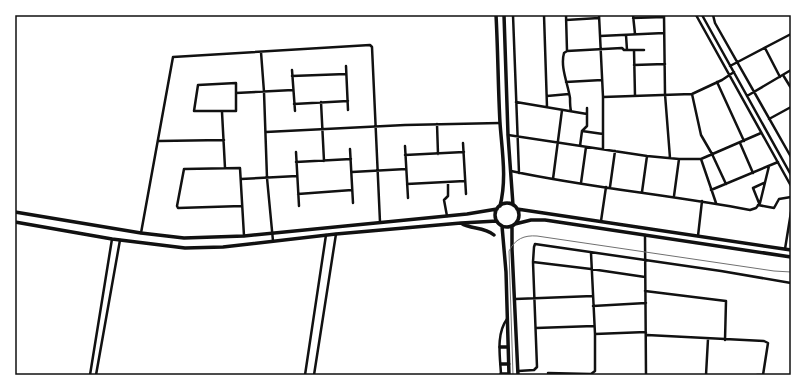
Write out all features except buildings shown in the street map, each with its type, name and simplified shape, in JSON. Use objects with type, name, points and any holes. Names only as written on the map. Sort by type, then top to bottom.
[{"type":"main road","points":[[496,15],[500,123],[504,179],[504,191],[496,215],[497,221],[502,226],[506,272],[509,364],[509,374],[501,374]]},
{"type":"main road","points":[[504,15],[508,135],[513,205]]},
{"type":"main road","points":[[15,212],[141,233],[184,238],[244,236],[447,216],[484,212],[506,204],[513,205],[517,209],[519,217],[514,225],[512,249],[518,373]]},
{"type":"main road","points":[[517,209],[791,250]]},
{"type":"main road","points":[[26,224],[28,214]]},
{"type":"main road","points":[[502,226],[505,227],[530,220],[542,220],[791,257]]},
{"type":"main road","points":[[64,231],[65,221]]},
{"type":"main road","points":[[15,222],[112,239],[185,248],[223,247],[336,234],[497,221]]},
{"type":"main road","points":[[461,223],[467,227],[485,230],[494,235]]},
{"type":"main road","points":[[500,347],[508,347]]},
{"type":"main road","points":[[501,364],[509,364]]},
{"type":"street","points":[[513,15],[519,173]]},
{"type":"street","points":[[544,15],[547,107]]},
{"type":"street","points":[[566,15],[567,51],[563,55],[570,111]]},
{"type":"street","points":[[696,15],[791,186]]},
{"type":"street","points":[[702,15],[791,175]]},
{"type":"street","points":[[713,15],[716,23],[791,157]]},
{"type":"street","points":[[566,20],[599,16],[603,97],[603,149]]},
{"type":"street","points":[[635,35],[633,17],[664,16],[665,94],[670,158]]},
{"type":"street","points":[[600,36],[664,32]]},
{"type":"street","points":[[730,66],[791,34]]},
{"type":"street","points":[[626,35],[627,50]]},
{"type":"street","points":[[141,233],[171,61],[174,56],[372,45],[379,170],[380,222]]},
{"type":"street","points":[[567,51],[622,48],[627,50],[644,50]]},
{"type":"street","points":[[765,48],[780,76]]},
{"type":"street","points":[[634,50],[635,96]]},
{"type":"street","points":[[261,52],[267,178],[273,241]]},
{"type":"street","points":[[634,65],[665,64]]},
{"type":"street","points":[[346,66],[348,110]]},
{"type":"street","points":[[292,70],[295,111]]},
{"type":"street","points":[[747,96],[791,70]]},
{"type":"street","points":[[603,97],[692,94],[729,76],[734,72]]},
{"type":"street","points":[[292,76],[346,74]]},
{"type":"street","points":[[783,75],[791,88]]},
{"type":"street","points":[[566,82],[602,80]]},
{"type":"street","points":[[717,82],[744,141]]},
{"type":"street","points":[[236,83],[236,93],[237,111],[194,111],[198,85],[236,83]]},
{"type":"street","points":[[236,93],[293,90]]},
{"type":"street","points":[[547,96],[569,94]]},
{"type":"street","points":[[692,94],[699,130],[726,184]]},
{"type":"street","points":[[294,104],[348,101]]},
{"type":"street","points":[[321,102],[324,161]]},
{"type":"street","points":[[516,102],[587,114]]},
{"type":"street","points":[[580,146],[582,131],[587,126],[586,108]]},
{"type":"street","points":[[769,119],[791,108]]},
{"type":"street","points":[[553,179],[562,110]]},
{"type":"street","points":[[222,112],[225,168]]},
{"type":"street","points":[[266,132],[436,124],[500,123]]},
{"type":"street","points":[[436,124],[438,154]]},
{"type":"street","points":[[582,131],[603,134]]},
{"type":"street","points":[[508,135],[647,156],[678,159],[701,159],[762,133]]},
{"type":"street","points":[[158,141],[224,140]]},
{"type":"street","points":[[463,143],[466,194]]},
{"type":"street","points":[[740,143],[753,173]]},
{"type":"street","points":[[405,146],[408,198]]},
{"type":"street","points":[[581,183],[586,147]]},
{"type":"street","points":[[350,149],[353,203]]},
{"type":"street","points":[[610,187],[615,151]]},
{"type":"street","points":[[296,152],[299,206]]},
{"type":"street","points":[[405,155],[464,152]]},
{"type":"street","points":[[642,192],[647,156]]},
{"type":"street","points":[[296,162],[351,159]]},
{"type":"street","points":[[674,196],[678,159]]},
{"type":"street","points":[[701,159],[717,203]]},
{"type":"street","points":[[711,190],[778,162]]},
{"type":"street","points":[[510,171],[553,179],[674,196],[750,210],[756,208],[759,204],[769,166]]},
{"type":"street","points":[[242,206],[178,207],[184,169],[240,168],[244,236]]},
{"type":"street","points":[[352,172],[406,169]]},
{"type":"street","points":[[241,180],[297,176]]},
{"type":"street","points":[[407,184],[466,181]]},
{"type":"street","points":[[447,216],[444,200],[448,196],[448,182]]},
{"type":"street","points":[[764,182],[753,188],[759,204],[772,209],[776,207],[779,199],[791,197]]},
{"type":"street","points":[[601,221],[606,187]]},
{"type":"street","points":[[298,194],[352,190]]},
{"type":"street","points":[[698,236],[702,201]]},
{"type":"street","points":[[785,249],[791,212]]},
{"type":"street","points":[[314,375],[336,234]]},
{"type":"street","points":[[305,375],[326,235]]},
{"type":"street","points":[[645,235],[647,375]]},
{"type":"street","points":[[90,375],[112,239]]},
{"type":"street","points":[[96,375],[120,240]]},
{"type":"street","points":[[518,373],[534,370],[537,367],[533,262],[535,244],[791,283]]},
{"type":"street","points":[[548,373],[591,374],[594,372],[595,334],[591,269],[592,253]]},
{"type":"street","points":[[533,262],[645,277]]},
{"type":"street","points":[[105,289],[112,290]]},
{"type":"street","points":[[646,291],[726,301],[725,340]]},
{"type":"street","points":[[515,298],[593,296]]},
{"type":"street","points":[[593,306],[646,303]]},
{"type":"street","points":[[501,374],[500,347],[502,329],[508,318]]},
{"type":"street","points":[[536,328],[594,326]]},
{"type":"street","points":[[595,334],[646,334],[725,340],[764,340],[768,343],[763,375],[757,375]]},
{"type":"street","points":[[706,375],[708,339]]},
{"type":"tram line","points":[[513,375],[509,251],[514,243],[524,237],[537,236],[774,271],[791,272]]}]
